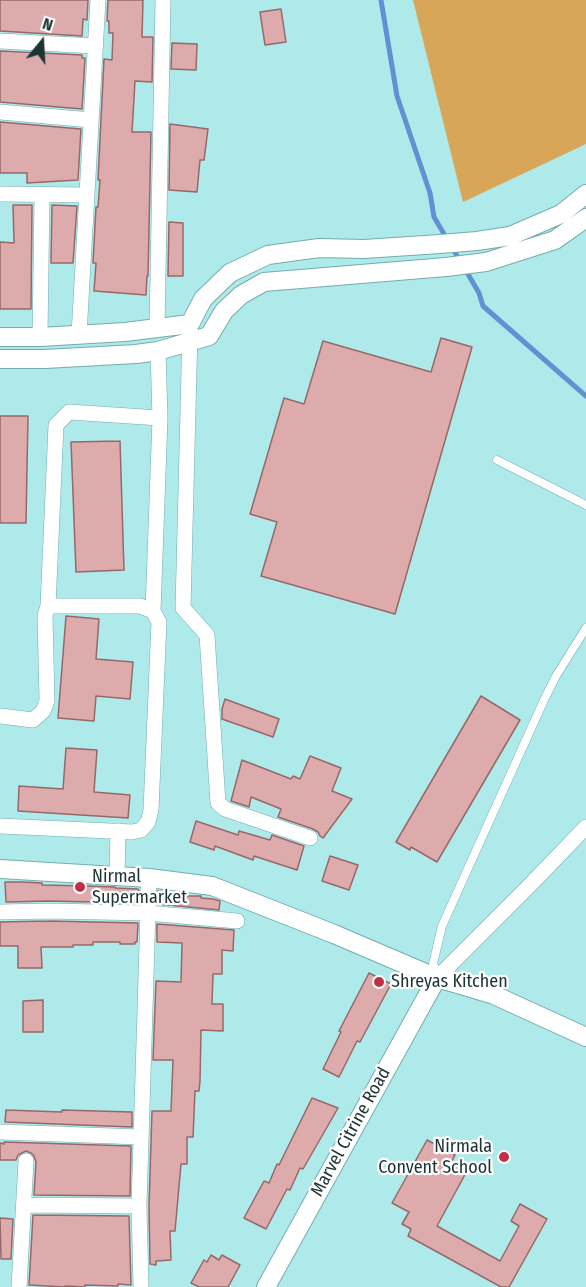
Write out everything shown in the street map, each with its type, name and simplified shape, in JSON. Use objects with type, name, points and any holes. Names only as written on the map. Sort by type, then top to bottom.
[{"type":"street","points":[[79,335],[98,0]]},
{"type":"street","points":[[158,329],[163,0]]},
{"type":"street","points":[[0,41],[95,46]]},
{"type":"street","points":[[0,112],[91,120]]},
{"type":"street","points":[[0,194],[87,195]]},
{"type":"street","points":[[310,838],[225,809],[218,803],[216,793],[207,635],[183,608],[190,333],[203,299],[230,273],[268,255],[319,248],[364,249],[477,241],[510,236],[561,214],[586,194]]},
{"type":"street","points":[[40,337],[42,195]]},
{"type":"street","points":[[0,337],[40,337],[158,329],[209,336],[224,311],[241,296],[264,282],[486,262],[555,240],[586,218]]},
{"type":"street","points":[[420,245],[427,269]]},
{"type":"street","points":[[0,359],[136,354],[158,351],[190,333]]},
{"type":"street","points":[[0,826],[132,832],[141,830],[148,822],[159,622],[153,611],[160,417],[158,351]]},
{"type":"street","points":[[0,716],[33,720],[43,711],[47,701],[45,615],[48,606],[56,425],[69,412],[160,417]]},
{"type":"street","points":[[48,606],[140,606],[153,611]]},
{"type":"street","points":[[438,976],[586,827]]},
{"type":"street","points":[[117,876],[118,831]]},
{"type":"street","points":[[0,869],[148,878],[212,886],[438,976],[494,995],[580,1035]]},
{"type":"street","points":[[141,1287],[139,1206],[148,878]]},
{"type":"street","points":[[0,912],[148,913],[237,921]]},
{"type":"street","name":"Marvel Citrine Road","points":[[266,1287],[438,976]]},
{"type":"street","points":[[0,1132],[141,1137]]},
{"type":"street","points":[[19,1287],[26,1161]]},
{"type":"street","points":[[24,1204],[139,1206]]},
{"type":"lane","points":[[497,460],[586,505]]},
{"type":"lane","points":[[438,976],[433,964],[442,926],[544,700],[586,628]]},
{"type":"shaded area","points":[[413,0],[586,0],[586,144],[463,202]]},
{"type":"building","points":[[0,0],[88,0],[87,20],[83,19],[82,36],[0,31]]},
{"type":"building","points":[[108,0],[143,0],[142,37],[153,37],[152,82],[135,81],[132,132],[151,132],[146,295],[94,291],[96,263],[93,263],[100,180],[98,180],[104,59],[112,60],[113,33],[109,33],[109,21],[107,21]]},
{"type":"building","points":[[281,9],[286,42],[265,45],[260,12]]},
{"type":"building","points":[[172,43],[197,44],[196,70],[171,69]]},
{"type":"building","points":[[0,51],[82,55],[82,58],[85,58],[82,109],[0,102]]},
{"type":"building","points":[[0,122],[81,129],[78,180],[27,183],[27,173],[0,173]]},
{"type":"building","points":[[170,124],[208,129],[204,160],[200,160],[197,192],[169,190]]},
{"type":"building","points":[[13,205],[32,205],[31,309],[0,309],[0,242],[14,243]]},
{"type":"building","points":[[52,205],[77,206],[73,263],[51,263]]},
{"type":"building","points":[[169,222],[183,223],[183,276],[168,276]]},
{"type":"building","points":[[441,338],[472,347],[395,614],[261,576],[277,522],[250,514],[284,398],[304,404],[323,341],[431,372]]},
{"type":"building","points":[[0,416],[28,416],[26,523],[0,523]]},
{"type":"building","points":[[120,441],[124,570],[76,572],[71,442]]},
{"type":"building","points":[[66,616],[99,619],[96,659],[133,662],[130,699],[96,696],[94,721],[58,718]]},
{"type":"building","points":[[481,696],[520,720],[437,862],[411,847],[410,850],[396,842]]},
{"type":"building","points":[[225,699],[279,719],[273,737],[222,719]]},
{"type":"building","points":[[66,748],[97,750],[94,792],[130,795],[128,818],[18,811],[19,786],[63,789]]},
{"type":"building","points":[[310,756],[341,768],[332,791],[352,799],[323,838],[313,829],[278,817],[281,809],[251,797],[249,807],[231,801],[242,760],[291,779],[293,776],[300,779]]},
{"type":"building","points":[[196,821],[238,835],[239,831],[270,840],[272,835],[304,846],[297,870],[254,856],[253,860],[215,846],[214,850],[190,842]]},
{"type":"building","points":[[330,856],[358,865],[349,890],[322,881]]},
{"type":"building","points":[[5,882],[138,889],[138,903],[6,902]]},
{"type":"building","points":[[158,891],[185,894],[185,896],[201,896],[201,898],[220,901],[219,910],[158,904]]},
{"type":"building","points":[[0,922],[138,923],[137,942],[120,944],[120,942],[93,942],[93,945],[73,945],[73,947],[41,947],[42,968],[18,968],[18,946],[0,946]]},
{"type":"building","points":[[157,924],[234,930],[233,951],[222,950],[222,974],[213,974],[212,1004],[223,1004],[223,1031],[201,1030],[200,1081],[199,1091],[195,1091],[193,1137],[187,1137],[187,1164],[181,1164],[175,1231],[170,1231],[171,1260],[156,1261],[156,1265],[150,1264],[152,1111],[171,1111],[173,1060],[153,1060],[156,981],[181,982],[182,943],[157,942]]},
{"type":"building","points":[[369,973],[391,984],[360,1042],[357,1041],[339,1077],[323,1069],[341,1032],[339,1031]]},
{"type":"building","points":[[43,1000],[43,1032],[23,1032],[23,1001]]},
{"type":"building","points":[[312,1098],[338,1108],[303,1169],[300,1168],[290,1190],[287,1189],[266,1229],[244,1218],[264,1181],[269,1183]]},
{"type":"building","points":[[6,1110],[132,1112],[132,1127],[5,1122]]},
{"type":"building","points":[[427,1140],[455,1155],[451,1163],[467,1171],[437,1226],[500,1261],[519,1226],[511,1221],[520,1204],[547,1219],[509,1287],[501,1287],[408,1236],[411,1229],[402,1224],[409,1212],[392,1203]]},
{"type":"building","points":[[4,1142],[131,1146],[130,1196],[34,1195],[36,1162],[34,1156],[26,1151],[18,1155],[16,1160],[0,1160],[0,1143],[4,1144]]},
{"type":"building","points":[[33,1215],[129,1216],[131,1285],[65,1287],[29,1285]]},
{"type":"building","points":[[0,1218],[13,1219],[11,1259],[1,1259]]},
{"type":"building","points":[[211,1255],[219,1260],[222,1255],[240,1265],[228,1287],[199,1287],[191,1283],[204,1260],[207,1262]]},
{"type":"waterway","points":[[381,0],[397,96],[430,193],[434,217],[460,261]]},
{"type":"waterway","points":[[465,269],[479,293],[483,306],[586,396]]},
{"type":"place","name":"Nirmal Supermarket","points":[[80,887]]},
{"type":"place","name":"Shreyas Kitchen","points":[[379,982]]},
{"type":"place","name":"Nirmala Convent School","points":[[504,1157]]}]
